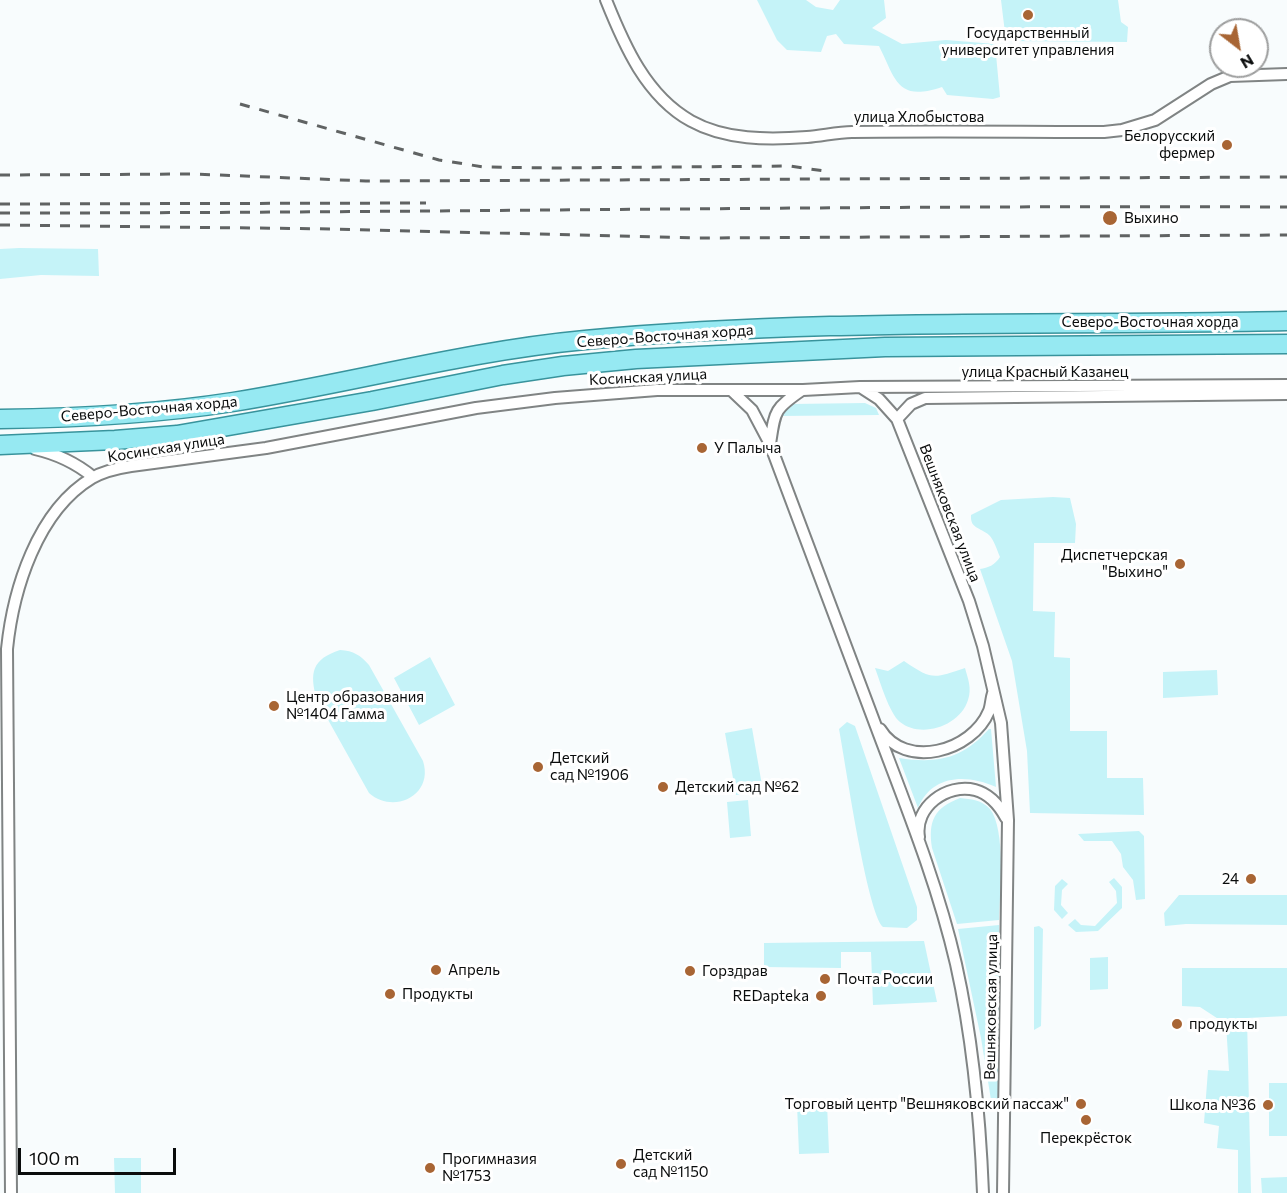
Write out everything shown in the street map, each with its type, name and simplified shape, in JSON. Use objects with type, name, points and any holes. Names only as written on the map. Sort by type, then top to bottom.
[{"type":"main road","name":"Северо-Восточная хорда","points":[[0,419],[167,410],[232,402],[522,348],[607,338],[921,324],[1287,321]]},
{"type":"main road","name":"Северо-Восточная хорда","points":[[7,445],[115,441],[177,435],[269,420],[503,375],[636,359],[885,347],[1287,344]]},
{"type":"street","name":"улица Хлобыстова","points":[[606,0],[634,61],[663,100],[674,111],[704,128],[736,136],[792,138],[851,132],[1104,132],[1122,130],[1155,120],[1211,84],[1230,76],[1287,74]]},
{"type":"street","name":"улица Красный Казанец","points":[[802,390],[860,387],[1287,385]]},
{"type":"street","name":"Вешняковская улица","points":[[860,387],[879,399],[897,419],[969,602],[983,646],[1001,723],[1008,820],[1003,1193]]},
{"type":"street","name":"Косинская улица","points":[[11,1193],[8,634],[21,578],[35,546],[63,503],[93,477],[112,470],[266,448],[476,408],[607,393],[657,390],[802,390]]},
{"type":"street","name":"Вешняковская улица","points":[[731,390],[752,410],[770,444],[920,845],[946,928],[963,1004],[976,1079],[983,1193]]},
{"type":"street","points":[[770,444],[777,410],[802,390]]},
{"type":"street","name":"улица Красный Казанец","points":[[897,419],[911,404],[925,398],[1287,394]]},
{"type":"street","points":[[7,445],[52,453],[80,466],[93,477]]},
{"type":"street","name":"Вешняковская улица","points":[[868,704],[884,734],[894,745],[907,751],[924,753],[940,751],[955,745],[970,734],[988,712],[994,689]]},
{"type":"street","name":"Вешняковская улица","points":[[920,845],[918,831],[921,816],[929,805],[942,794],[958,789],[975,790],[991,798],[1008,820]]},
{"type":"shaded area","points":[[757,0],[806,0],[816,7],[833,10],[840,0],[884,0],[886,18],[872,28],[902,44],[946,40],[995,44],[1000,97],[993,99],[947,95],[942,87],[916,92],[907,90],[895,78],[879,46],[844,44],[836,34],[827,36],[821,52],[787,50],[777,40]]},
{"type":"shaded area","points":[[1001,0],[1118,0],[1121,22],[1128,27],[1127,42],[1006,41]]},
{"type":"shaded area","points":[[0,249],[98,249],[99,276],[41,275],[0,279]]},
{"type":"shaded area","points":[[865,403],[876,408],[879,415],[780,416],[787,406],[792,404]]},
{"type":"shaded area","points":[[1070,498],[1076,524],[1075,543],[1034,543],[1033,611],[1055,612],[1054,657],[1070,658],[1070,731],[1107,731],[1107,778],[1143,778],[1144,815],[1030,813],[1027,751],[1012,661],[980,569],[991,566],[1000,557],[991,537],[972,523],[971,515],[1001,500]]},
{"type":"shaded area","points":[[340,650],[356,654],[369,665],[423,761],[425,773],[423,783],[410,798],[400,802],[390,802],[369,793],[317,700],[313,682],[315,668],[323,658]]},
{"type":"shaded area","points":[[430,657],[455,705],[419,725],[394,678]]},
{"type":"shaded area","points":[[904,661],[921,672],[934,676],[965,668],[970,691],[964,709],[957,717],[949,723],[929,729],[909,727],[896,718],[875,668],[888,671]]},
{"type":"shaded area","points":[[1217,670],[1218,695],[1163,698],[1163,672]]},
{"type":"shaded area","points":[[847,722],[855,726],[917,907],[917,920],[907,928],[883,927],[870,894],[839,729]]},
{"type":"shaded area","points":[[752,728],[763,791],[736,795],[725,733]]},
{"type":"shaded area","points":[[991,729],[996,787],[974,780],[951,780],[932,789],[918,808],[899,758],[925,760],[948,757],[969,747]]},
{"type":"shaded area","points":[[960,798],[980,802],[990,809],[995,818],[1001,862],[999,920],[957,924],[932,848],[931,830],[935,817],[944,806]]},
{"type":"shaded area","points":[[748,800],[751,836],[730,838],[727,802]]},
{"type":"shaded area","points":[[1139,831],[1144,836],[1145,899],[1136,900],[1133,880],[1123,867],[1121,854],[1112,841],[1084,841],[1078,834]]},
{"type":"shaded area","points":[[1114,878],[1122,887],[1122,908],[1098,931],[1076,932],[1068,925],[1075,919],[1081,925],[1095,926],[1117,903],[1116,891],[1109,882]]},
{"type":"shaded area","points":[[1062,879],[1068,884],[1062,890],[1061,905],[1068,913],[1062,919],[1054,910],[1055,886]]},
{"type":"shaded area","points":[[1179,895],[1287,895],[1287,925],[1186,924],[1165,926],[1164,913]]},
{"type":"shaded area","points":[[999,925],[999,1100],[991,1100],[981,1038],[958,929]]},
{"type":"shaded area","points":[[1039,926],[1043,929],[1041,1026],[1034,1030],[1034,927]]},
{"type":"shaded area","points":[[924,941],[937,1002],[873,1005],[871,952],[841,952],[841,968],[764,967],[764,943]]},
{"type":"shaded area","points":[[1108,957],[1108,989],[1090,990],[1090,958]]},
{"type":"shaded area","points":[[1182,968],[1287,968],[1287,1016],[1247,1018],[1251,1193],[1238,1193],[1238,1150],[1217,1148],[1219,1126],[1204,1123],[1208,1070],[1229,1071],[1226,1024],[1200,1007],[1182,1006]]},
{"type":"shaded area","points":[[1269,1083],[1287,1083],[1287,1136],[1269,1136]]},
{"type":"shaded area","points":[[827,1103],[829,1153],[799,1154],[797,1104]]},
{"type":"shaded area","points":[[114,1158],[141,1158],[141,1193],[115,1193]]},
{"type":"shaded area","points":[[1287,1177],[1287,1193],[1262,1193],[1261,1178]]},
{"type":"railway","points":[[240,104],[439,160],[484,167],[790,166],[831,172]]},
{"type":"railway","points":[[0,175],[194,174],[366,181],[1287,177]]},
{"type":"railway","points":[[0,204],[426,203]]},
{"type":"railway","points":[[0,213],[1287,207]]},
{"type":"railway","points":[[0,225],[334,229],[696,238],[1287,235]]},
{"type":"place","name":"Государственный университет управления","points":[[1028,15]]},
{"type":"place","name":"Белорусский фермер","points":[[1227,145]]},
{"type":"place","name":"Выхино","points":[[1110,218]]},
{"type":"place","name":"У Палыча","points":[[702,448]]},
{"type":"place","name":"Диспетчерская \"Выхино\"","points":[[1180,564]]},
{"type":"place","name":"Центр образования №1404 Гамма","points":[[274,706]]},
{"type":"place","name":"Детский сад №1906","points":[[538,767]]},
{"type":"place","name":"Детский сад №62","points":[[663,787]]},
{"type":"place","name":"24","points":[[1251,879]]},
{"type":"place","name":"Апрель","points":[[436,970]]},
{"type":"place","name":"Горздрав","points":[[690,971]]},
{"type":"place","name":"Почта России","points":[[825,979]]},
{"type":"place","name":"Продукты","points":[[390,994]]},
{"type":"place","name":"REDapteka","points":[[821,996]]},
{"type":"place","name":"продукты","points":[[1177,1024]]},
{"type":"place","name":"Торговый центр \"Вешняковский пассаж\"","points":[[1081,1104]]},
{"type":"place","name":"Школа №36","points":[[1268,1105]]},
{"type":"place","name":"Перекрёсток","points":[[1086,1120]]},
{"type":"place","name":"Детский сад №1150","points":[[621,1164]]},
{"type":"place","name":"Прогимназия №1753","points":[[430,1168]]}]
